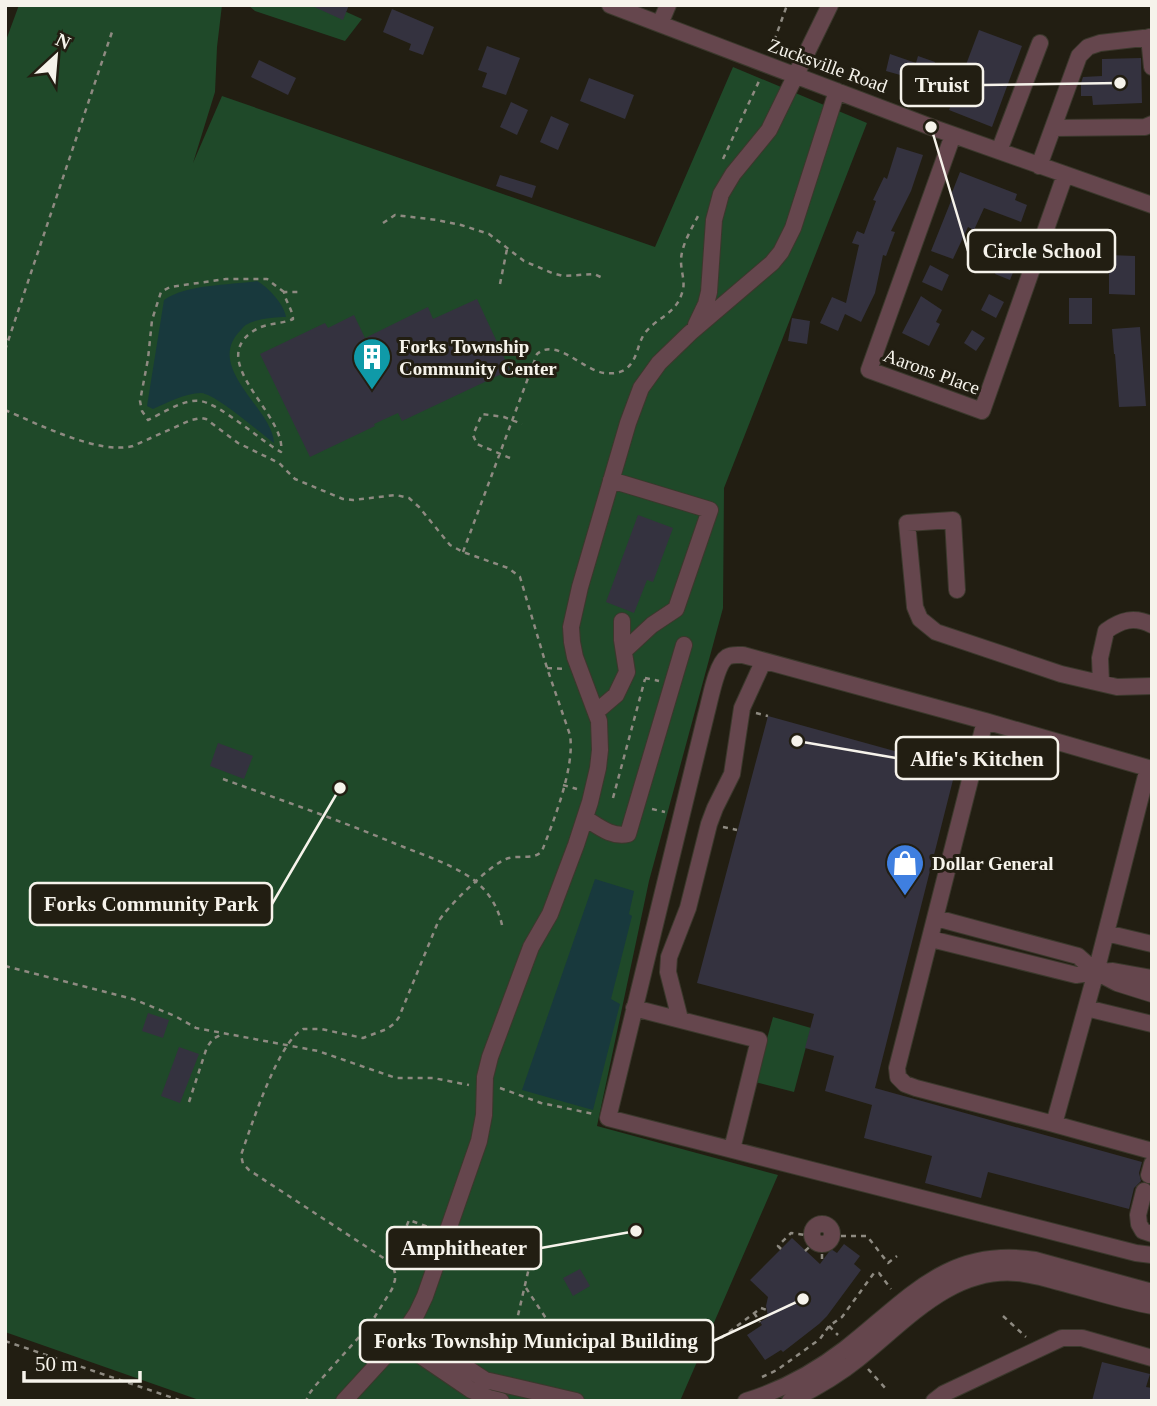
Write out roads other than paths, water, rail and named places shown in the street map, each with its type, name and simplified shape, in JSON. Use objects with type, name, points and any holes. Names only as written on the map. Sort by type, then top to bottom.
[{"type":"street","name":"Zucksville Road","points":[[610,5],[953,135],[1152,205]]},
{"type":"street","points":[[660,24],[668,5]]},
{"type":"street","points":[[690,332],[708,296],[714,220],[722,194],[728,181],[769,130],[830,5]]},
{"type":"street","points":[[1039,166],[1079,56],[1088,47],[1150,37],[1152,67]]},
{"type":"street","points":[[999,151],[1040,43]]},
{"type":"street","points":[[344,1401],[404,1335],[425,1296],[479,1141],[484,1115],[484,1086],[490,1057],[531,947],[550,914],[585,818],[600,760],[600,729],[575,657],[571,627],[611,480],[641,388],[655,367],[690,332],[772,263],[781,252],[793,229],[837,90]]},
{"type":"street","points":[[1053,128],[1145,127],[1152,124]]},
{"type":"street","name":"Aarons Place","points":[[953,135],[869,370],[982,411],[1065,175]]},
{"type":"street","points":[[611,480],[710,510],[676,609],[652,625],[624,652]]},
{"type":"street","points":[[957,590],[953,520],[907,523],[915,607],[920,619],[936,632],[1061,674],[1117,687],[1152,686]]},
{"type":"street","points":[[1101,683],[1100,658],[1106,631],[1118,622],[1132,619],[1152,625]]},
{"type":"street","points":[[596,712],[616,695],[627,672],[622,621]]},
{"type":"street","points":[[585,818],[620,836],[628,834],[684,645]]},
{"type":"street","points":[[1054,1124],[1150,769],[743,655],[733,654],[724,658],[685,800],[608,1118],[1152,1255]]},
{"type":"street","points":[[680,1019],[668,972],[668,957],[688,908],[709,824],[732,775],[742,708],[763,662]]},
{"type":"street","points":[[985,722],[897,1068],[898,1076],[905,1084],[916,1088],[1152,1151]]},
{"type":"street","points":[[685,800],[715,808]]},
{"type":"street","points":[[936,918],[1078,956],[1117,991],[1152,1003]]},
{"type":"street","points":[[1106,933],[1152,944]]},
{"type":"street","points":[[931,939],[1076,975],[1113,971],[1152,978]]},
{"type":"street","points":[[1096,972],[1121,964],[1152,971]]},
{"type":"street","points":[[1096,972],[1118,983],[1152,994]]},
{"type":"street","points":[[642,977],[671,984]]},
{"type":"street","points":[[634,1008],[760,1040],[732,1149]]},
{"type":"street","points":[[1086,1008],[1152,1024]]},
{"type":"street","points":[[1144,1192],[1138,1219],[1140,1228],[1152,1234]]},
{"type":"street","points":[[746,1401],[798,1379],[858,1359],[925,1293],[979,1276],[1022,1265],[1152,1292]]},
{"type":"street","points":[[1022,1265],[1152,1306]]},
{"type":"street","points":[[404,1335],[471,1390],[501,1401]]},
{"type":"street","points":[[404,1335],[485,1380],[576,1401]]},
{"type":"street","points":[[934,1401],[943,1394],[1062,1338],[1076,1337],[1108,1344],[1152,1358]]},
{"type":"street","points":[[790,1401],[831,1369]]},
{"type":"water","points":[[257,281],[275,296],[286,317],[245,325],[231,345],[230,359],[243,388],[271,430],[274,443],[208,395],[195,393],[153,409],[147,406],[164,300],[196,288]]},
{"type":"water","points":[[595,879],[634,891],[629,914],[632,916],[611,999],[620,1004],[593,1110],[522,1090]]},
{"type":"place","name":"Truist","points":[[1120,83]]},
{"type":"place","name":"Circle School","points":[[931,127]]},
{"type":"place","name":"Forks Township Community Center","points":[[372,391]]},
{"type":"place","name":"Alfie's Kitchen","points":[[797,741]]},
{"type":"place","name":"Forks Community Park","points":[[340,788]]},
{"type":"place","name":"Dollar General","points":[[905,897]]},
{"type":"place","name":"Amphitheater","points":[[636,1231]]},
{"type":"place","name":"Forks Township Municipal Building","points":[[803,1299]]}]
